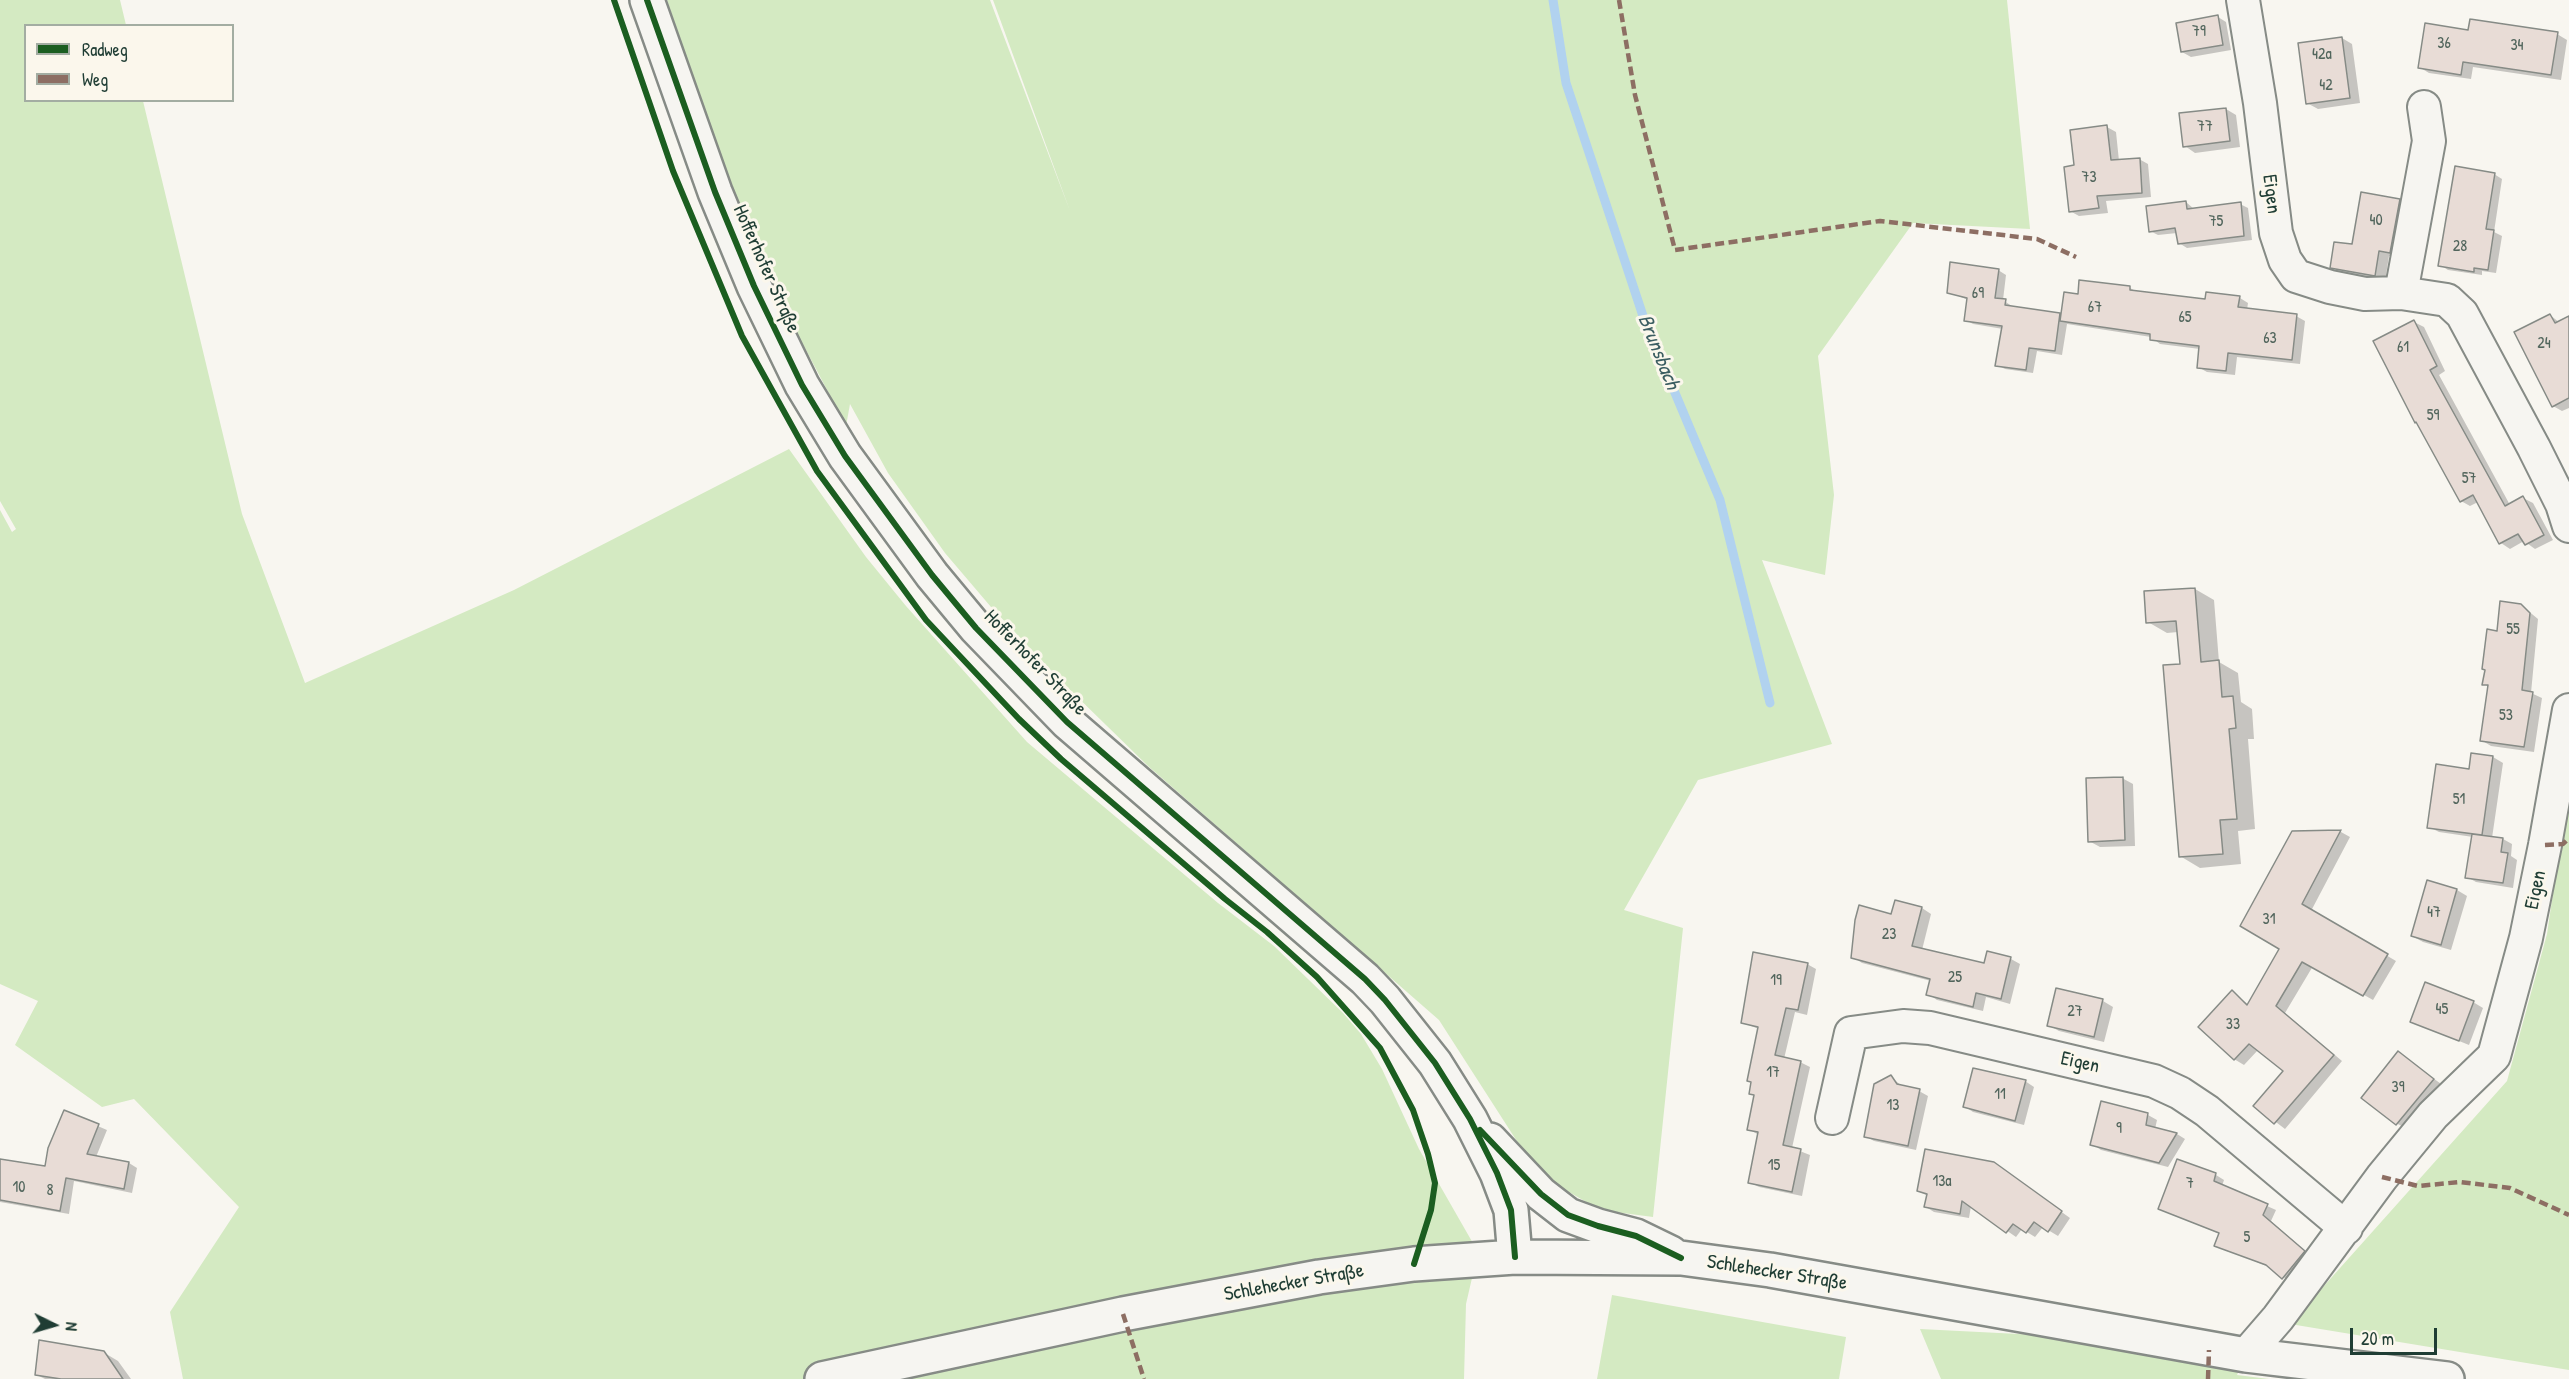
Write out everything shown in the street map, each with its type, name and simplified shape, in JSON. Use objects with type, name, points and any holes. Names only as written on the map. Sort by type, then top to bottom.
[{"type":"street","name":"Hofferhofer Straße","points":[[647,0],[715,192],[777,336],[829,431],[895,526],[976,628],[1067,722],[1365,979],[1385,1000],[1436,1063],[1470,1119],[1497,1173],[1511,1210],[1515,1257]]},
{"type":"street","name":"Eigen","points":[[2243,0],[2260,104],[2276,233],[2285,260],[2296,276],[2330,287],[2365,294],[2401,293],[2446,300],[2462,314],[2534,448],[2562,504],[2569,526]]},
{"type":"street","points":[[2401,293],[2429,141],[2424,108]]},
{"type":"street","name":"Eigen","points":[[2246,1356],[2278,1318],[2382,1177],[2433,1115],[2494,1056],[2526,938],[2569,710]]},
{"type":"street","name":"Eigen","points":[[1832,1118],[1851,1033],[1903,1026],[1930,1028],[2154,1081],[2180,1093],[2207,1112],[2346,1228]]},
{"type":"street","points":[[1470,1119],[1541,1194],[1568,1215],[1636,1236],[1682,1258]]},
{"type":"street","name":"Schlehecker Straße","points":[[822,1379],[1123,1314],[1319,1277],[1414,1264],[1515,1257],[1682,1258],[1781,1272],[2246,1356],[2447,1379]]},
{"type":"green space","points":[[0,0],[120,0],[126,24],[24,24],[24,102],[143,102],[242,514],[305,683],[514,590],[789,449],[866,557],[906,606],[1027,742],[1218,903],[1274,946],[1343,1013],[1361,1034],[1382,1069],[1419,1149],[1478,1252],[1466,1304],[1464,1379],[183,1379],[170,1312],[239,1207],[134,1099],[102,1107],[15,1045],[38,1001],[0,984],[0,510],[12,532],[16,529],[0,501]]},
{"type":"green space","points":[[667,0],[990,0],[1070,211],[993,0],[2007,0],[2030,229],[1913,223],[1818,356],[1834,495],[1825,575],[1762,560],[1832,744],[1698,780],[1624,910],[1683,928],[1653,1217],[1600,1210],[1538,1174],[1439,1020],[1148,766],[1064,684],[991,607],[945,553],[888,473],[850,404],[846,426],[744,232]]},
{"type":"green space","points":[[2569,784],[2569,1370],[2290,1324],[2507,1081],[2547,934]]},
{"type":"green space","points":[[1612,1295],[1846,1337],[1839,1379],[1597,1379]]},
{"type":"green space","points":[[1920,1329],[2157,1341],[2246,1355],[2237,1375],[2269,1379],[1941,1379]]},
{"type":"building","points":[[2218,15],[2223,45],[2181,52],[2176,23]]},
{"type":"building","points":[[2470,19],[2558,32],[2551,75],[2463,62],[2461,75],[2418,68],[2425,23],[2468,30]]},
{"type":"building","points":[[2342,37],[2350,98],[2306,104],[2298,43]]},
{"type":"building","points":[[2226,108],[2230,141],[2183,147],[2179,113]]},
{"type":"building","points":[[2107,125],[2111,160],[2140,158],[2142,193],[2097,196],[2099,208],[2069,212],[2064,167],[2074,165],[2070,130]]},
{"type":"building","points":[[2455,166],[2495,173],[2486,229],[2494,230],[2488,270],[2474,268],[2474,272],[2438,266]]},
{"type":"building","points":[[2361,192],[2400,199],[2390,253],[2379,251],[2375,276],[2330,268],[2334,242],[2352,244]]},
{"type":"building","points":[[2186,201],[2187,209],[2241,202],[2244,236],[2178,244],[2175,228],[2149,232],[2146,206]]},
{"type":"building","points":[[1950,262],[1999,269],[1995,298],[2006,299],[2005,305],[2060,313],[2055,351],[2029,348],[2026,370],[1995,366],[2002,326],[1964,321],[1967,298],[1947,293]]},
{"type":"building","points":[[2079,280],[2130,286],[2130,290],[2205,299],[2206,292],[2240,296],[2238,307],[2297,314],[2292,360],[2228,353],[2226,371],[2197,368],[2199,346],[2150,340],[2150,334],[2060,321],[2064,292],[2078,294]]},
{"type":"building","points":[[2550,314],[2555,323],[2569,316],[2569,398],[2552,407],[2514,332]]},
{"type":"building","points":[[2414,320],[2437,366],[2430,370],[2505,506],[2523,496],[2544,535],[2525,545],[2518,534],[2499,544],[2473,495],[2460,502],[2415,423],[2373,341]]},
{"type":"building","points":[[2195,588],[2201,662],[2219,660],[2222,697],[2233,696],[2236,728],[2229,729],[2237,819],[2220,820],[2223,854],[2179,857],[2163,665],[2180,664],[2176,621],[2146,623],[2144,591]]},
{"type":"building","points":[[2500,601],[2521,604],[2530,613],[2522,690],[2533,692],[2524,747],[2480,741],[2488,685],[2482,685],[2487,629],[2497,631]]},
{"type":"building","points":[[2471,753],[2493,756],[2482,835],[2427,828],[2436,764],[2469,769]]},
{"type":"building","points":[[2123,777],[2125,840],[2088,842],[2086,778]]},
{"type":"building","points":[[2341,830],[2302,904],[2388,954],[2363,996],[2302,962],[2276,1006],[2334,1055],[2274,1124],[2253,1106],[2283,1071],[2249,1044],[2234,1060],[2198,1027],[2232,990],[2247,1005],[2279,949],[2240,926],[2292,831]]},
{"type":"building","points":[[2472,834],[2503,838],[2501,852],[2508,853],[2503,883],[2465,878]]},
{"type":"building","points":[[2427,880],[2457,889],[2441,945],[2411,936]]},
{"type":"building","points":[[1895,900],[1922,907],[1912,946],[1984,963],[1987,951],[2011,957],[2001,999],[1976,993],[1973,1007],[1926,995],[1930,979],[1851,958],[1859,905],[1891,914]]},
{"type":"building","points":[[1753,952],[1808,963],[1798,1010],[1786,1008],[1775,1055],[1801,1061],[1783,1145],[1801,1149],[1792,1192],[1748,1183],[1758,1132],[1747,1130],[1754,1095],[1749,1094],[1751,1082],[1747,1081],[1758,1027],[1741,1023]]},
{"type":"building","points":[[2425,982],[2474,1001],[2459,1041],[2410,1022]]},
{"type":"building","points":[[2056,988],[2103,999],[2094,1037],[2047,1026]]},
{"type":"building","points":[[2398,1051],[2434,1079],[2396,1125],[2361,1098]]},
{"type":"building","points":[[1973,1068],[2026,1080],[2015,1121],[1963,1107]]},
{"type":"building","points":[[1891,1075],[1897,1084],[1920,1089],[1908,1146],[1864,1137],[1874,1084]]},
{"type":"building","points":[[2101,1101],[2148,1113],[2146,1125],[2177,1133],[2159,1163],[2090,1145]]},
{"type":"building","points":[[64,1110],[99,1124],[87,1154],[129,1162],[124,1189],[66,1178],[60,1211],[0,1200],[0,1159],[45,1166],[48,1148]]},
{"type":"building","points":[[1925,1149],[1994,1162],[2062,1211],[2048,1232],[2034,1222],[2026,1233],[2013,1224],[2006,1233],[1962,1201],[1960,1214],[1924,1207],[1927,1194],[1917,1191]]},
{"type":"building","points":[[2177,1159],[2216,1173],[2214,1181],[2268,1204],[2263,1215],[2305,1251],[2282,1279],[2266,1265],[2214,1246],[2219,1233],[2158,1209]]},
{"type":"building","points":[[39,1340],[104,1351],[123,1379],[61,1379],[35,1375]]},
{"type":"waterway","name":"Brunsbach","points":[[1553,0],[1566,83],[1644,319],[1720,500],[1770,703]]},
{"type":"marked path","points":[[1619,0],[1635,95],[1675,250],[1880,221],[2037,239],[2076,257]]},
{"type":"marked path","points":[[2545,845],[2563,844],[2569,838]]},
{"type":"marked path","points":[[2382,1177],[2418,1186],[2460,1182],[2510,1188],[2569,1215]]},
{"type":"marked path","points":[[1123,1314],[1144,1379]]},
{"type":"marked path","points":[[2208,1379],[2209,1350]]},
{"type":"cycle path","points":[[614,0],[673,171],[742,336],[817,471],[926,620],[1019,719],[1061,759],[1267,932],[1317,977],[1380,1048],[1413,1110],[1435,1183],[1431,1210],[1414,1264]]},
{"type":"cycle path","points":[[647,0],[715,192],[754,286],[802,385],[845,456],[932,575],[976,628],[1067,722],[1365,979],[1385,1000],[1435,1063],[1470,1119],[1497,1173],[1511,1210],[1515,1257]]},
{"type":"cycle path","points":[[1480,1130],[1541,1194],[1568,1215],[1636,1236],[1681,1258]]}]
